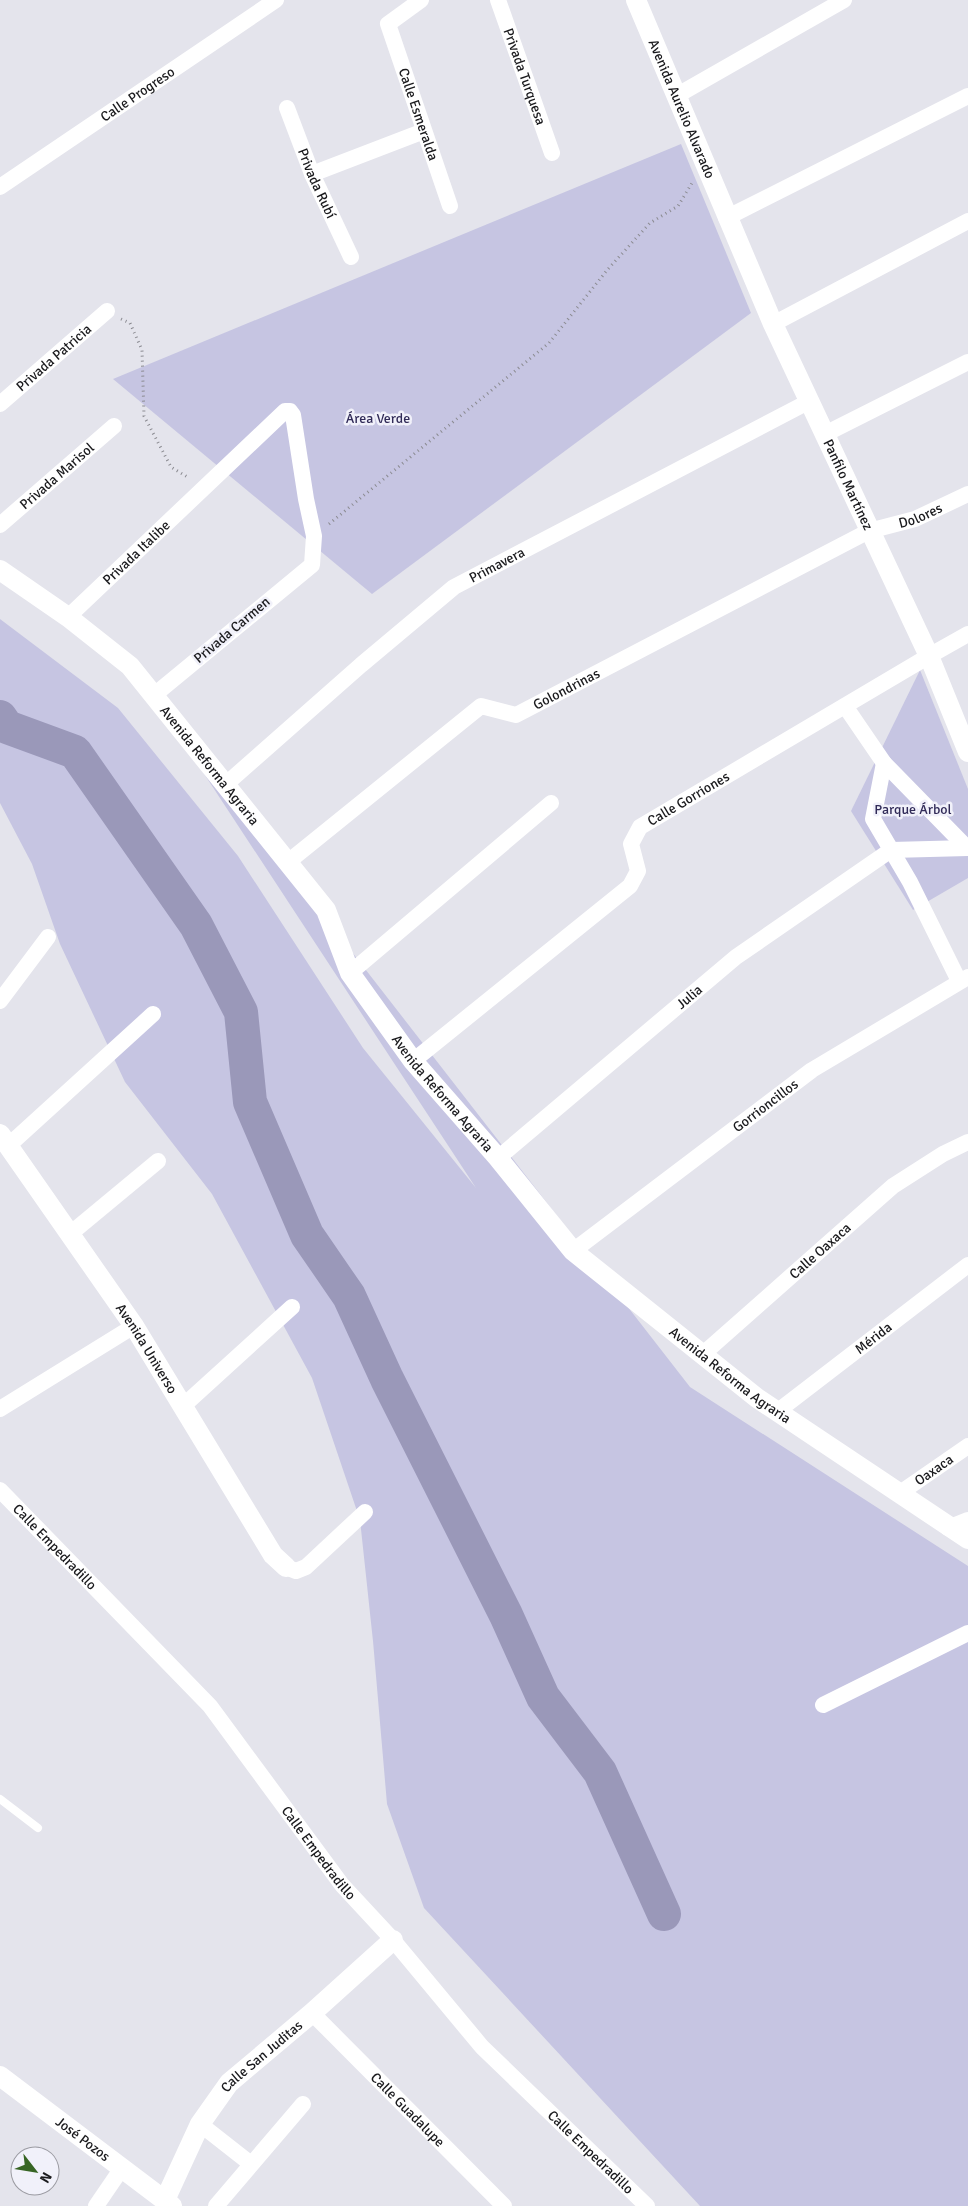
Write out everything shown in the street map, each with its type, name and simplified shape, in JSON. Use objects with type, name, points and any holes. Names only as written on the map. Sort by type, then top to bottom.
[{"type":"street","name":"Calle Progreso","points":[[0,187],[276,0]]},
{"type":"street","name":"Calle Esmeralda","points":[[421,0],[388,24],[450,206]]},
{"type":"street","name":"Privada Turquesa","points":[[498,0],[552,153]]},
{"type":"street","name":"Avenida Aurelio Alvarado","points":[[636,0],[726,218]]},
{"type":"street","points":[[676,96],[844,0]]},
{"type":"street","points":[[726,218],[968,96]]},
{"type":"street","name":"Privada Rubí","points":[[287,108],[312,174],[352,257]]},
{"type":"street","points":[[312,174],[424,131]]},
{"type":"street","name":"Panfilo Martínez","points":[[726,218],[808,402],[826,434],[928,656],[968,752]]},
{"type":"street","points":[[773,324],[968,221]]},
{"type":"street","name":"Privada Patricia","points":[[0,404],[107,311]]},
{"type":"street","points":[[826,434],[968,362]]},
{"type":"street","name":"Primavera","points":[[225,785],[361,665],[454,587],[808,402]]},
{"type":"street","name":"Privada Italibe","points":[[68,617],[285,411],[290,411],[293,415],[306,499],[314,536]]},
{"type":"street","name":"Privada Marisol","points":[[0,525],[114,426]]},
{"type":"street","name":"Dolores","points":[[869,531],[915,519],[968,494]]},
{"type":"street","name":"Golondrinas","points":[[288,862],[481,706],[516,715],[869,531]]},
{"type":"street","name":"Privada Carmen","points":[[153,696],[312,565],[314,536]]},
{"type":"street","name":"Avenida Reforma Agraria","points":[[0,570],[68,617],[130,666],[326,910],[350,973],[413,1061],[498,1158],[573,1250],[757,1398],[968,1540]]},
{"type":"street","name":"Calle Gorriones","points":[[413,1061],[630,886],[638,870],[631,844],[640,827],[968,634]]},
{"type":"street","points":[[845,706],[884,764],[967,848]]},
{"type":"street","points":[[884,764],[873,820],[964,979]]},
{"type":"street","points":[[350,973],[551,803]]},
{"type":"street","points":[[891,850],[967,848]]},
{"type":"street","name":"Julia","points":[[498,1158],[736,957],[891,850]]},
{"type":"street","points":[[0,1001],[48,937]]},
{"type":"street","name":"Gorrioncillos","points":[[573,1250],[812,1070],[964,979]]},
{"type":"street","points":[[4,1140],[153,1014]]},
{"type":"street","name":"Avenida Universo","points":[[4,1140],[134,1326],[273,1554],[286,1567]]},
{"type":"street","name":"Calle Oaxaca","points":[[703,1354],[893,1186],[943,1154],[968,1142]]},
{"type":"street","points":[[70,1234],[158,1161]]},
{"type":"street","name":"Mérida","points":[[778,1411],[968,1265]]},
{"type":"street","points":[[182,1407],[292,1307]]},
{"type":"street","points":[[0,1409],[134,1326]]},
{"type":"street","name":"Oaxaca","points":[[900,1493],[968,1446]]},
{"type":"street","name":"Calle Empedradillo","points":[[0,1490],[210,1706],[342,1884],[393,1940],[482,2047],[647,2206]]},
{"type":"street","points":[[286,1567],[296,1571],[306,1567],[365,1512]]},
{"type":"street","points":[[948,1528],[968,1520]]},
{"type":"street","points":[[823,1705],[968,1633]]},
{"type":"street","name":"Calle San Juditas","points":[[169,2203],[200,2124],[229,2083],[312,2013],[393,1940]]},
{"type":"street","name":"Calle Guadalupe","points":[[312,2013],[504,2206]]},
{"type":"street","name":"José Pozos","points":[[0,2076],[169,2203]]},
{"type":"street","points":[[216,2206],[303,2104]]},
{"type":"street","points":[[200,2124],[251,2164]]},
{"type":"street","points":[[96,2206],[122,2168]]},
{"type":"lane","points":[[0,1799],[38,1828]]},
{"type":"path","points":[[314,536],[549,342],[608,269],[650,223],[678,206],[704,163]]},
{"type":"path","points":[[107,311],[130,323],[142,350],[144,416],[171,466],[204,488]]},
{"type":"green space","name":"Área Verde","points":[[681,144],[751,313],[372,594],[113,379]]},
{"type":"green space","points":[[0,619],[118,708],[238,856],[363,1048],[476,1188],[153,696],[690,1387],[968,1566],[968,2206],[700,2206],[424,1908],[387,1804],[360,1520],[312,1378],[212,1194],[125,1082],[60,944],[32,864],[0,803]]},
{"type":"green space","name":"Parque Árbol","points":[[920,670],[968,789],[968,878],[913,910],[851,811]]},
{"type":"waterway","points":[[0,717],[7,727],[75,752],[196,925],[241,1012],[250,1102],[307,1235],[349,1296],[387,1379],[506,1615],[543,1697],[600,1772],[664,1914]]}]
